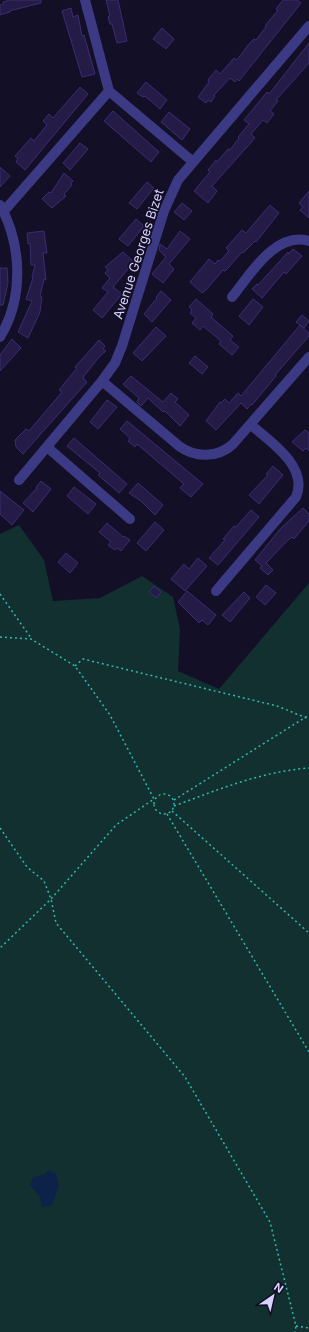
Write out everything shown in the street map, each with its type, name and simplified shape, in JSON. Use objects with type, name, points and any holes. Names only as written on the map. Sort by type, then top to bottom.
[{"type":"street","points":[[85,0],[109,91],[192,161]]},
{"type":"street","name":"Avenue Georges Bizet","points":[[19,480],[102,381],[114,363],[122,346],[170,194],[178,180],[192,161],[309,26]]},
{"type":"street","points":[[0,337],[12,311],[17,276],[15,248],[2,208],[109,91]]},
{"type":"street","points":[[232,296],[275,248],[293,240],[309,241]]},
{"type":"street","points":[[102,381],[175,444],[193,453],[210,454],[223,451],[233,444],[309,359]]},
{"type":"street","points":[[216,591],[296,497],[300,486],[301,476],[295,462],[251,424]]},
{"type":"street","points":[[47,447],[130,519]]},
{"type":"path","points":[[0,594],[31,639],[75,666],[110,715],[154,799],[153,805],[156,811],[161,814],[167,814],[172,811],[174,806],[174,800],[170,795],[164,793],[158,795],[154,799],[116,825],[51,899],[0,948]]},
{"type":"path","points":[[0,637],[31,639]]},
{"type":"path","points":[[75,666],[83,659],[277,706],[309,720]]},
{"type":"path","points":[[174,800],[309,715]]},
{"type":"path","points":[[174,806],[234,783],[280,770],[309,768]]},
{"type":"path","points":[[172,811],[309,933]]},
{"type":"path","points":[[167,814],[309,1052]]},
{"type":"path","points":[[0,828],[27,867],[44,881],[51,899],[56,923],[185,1077],[270,1222],[296,1326],[296,1332]]},
{"type":"path","points":[[296,1326],[309,1328]]},
{"type":"green space","points":[[19,525],[44,560],[53,601],[100,598],[142,576],[173,597],[180,629],[178,671],[219,689],[309,583],[309,1332],[0,1332],[0,534]]},
{"type":"water","points":[[49,1170],[56,1174],[59,1185],[52,1205],[42,1207],[40,1197],[30,1185],[33,1177],[43,1175]]},
{"type":"building","points":[[10,0],[41,0],[41,3],[9,11],[10,12],[0,15],[0,5],[4,4],[3,2]]},
{"type":"building","points":[[106,0],[118,0],[127,41],[117,43],[112,24],[110,24],[108,17],[110,16]]},
{"type":"building","points":[[283,0],[297,0],[301,3],[239,81],[237,79],[235,82],[230,78],[214,95],[215,96],[211,102],[208,100],[206,103],[198,97],[216,70],[220,74],[234,58],[237,60],[254,39],[256,40],[278,10],[276,9]]},
{"type":"building","points":[[71,8],[73,17],[78,15],[82,36],[84,35],[95,74],[82,77],[62,11]]},
{"type":"building","points":[[162,28],[174,39],[166,49],[153,39]]},
{"type":"building","points":[[309,43],[309,63],[276,100],[278,101],[270,111],[274,114],[267,123],[263,120],[251,134],[255,138],[212,186],[217,191],[208,203],[194,191],[210,172],[208,170],[216,160],[217,162],[228,149],[230,150],[239,138],[238,137],[249,124],[244,120],[267,92],[269,94]]},
{"type":"building","points":[[146,82],[167,100],[160,109],[145,96],[143,97],[137,93]]},
{"type":"building","points":[[80,87],[88,94],[25,170],[16,162],[18,158],[15,156],[31,138],[34,141],[47,125],[43,121],[49,114],[53,118]]},
{"type":"building","points":[[113,111],[159,152],[151,162],[104,121]]},
{"type":"building","points":[[169,112],[190,129],[182,140],[161,122]]},
{"type":"building","points":[[80,143],[88,149],[70,170],[63,163]]},
{"type":"building","points":[[0,167],[10,176],[0,187]]},
{"type":"building","points":[[64,173],[73,181],[71,183],[72,185],[64,194],[66,196],[52,208],[42,199],[49,192],[51,193]]},
{"type":"building","points":[[147,182],[154,188],[137,209],[129,203]]},
{"type":"building","points":[[309,191],[309,218],[300,210],[303,207],[299,203]]},
{"type":"building","points":[[182,203],[192,211],[184,220],[174,212]]},
{"type":"building","points":[[270,205],[279,213],[256,242],[255,241],[243,253],[242,252],[202,293],[190,282],[209,259],[215,264],[218,260],[220,261],[229,251],[226,248],[242,230],[246,233]]},
{"type":"building","points":[[136,219],[144,226],[128,246],[119,239]]},
{"type":"building","points":[[44,231],[47,253],[43,253],[46,280],[44,279],[40,296],[42,297],[40,312],[28,338],[18,332],[32,301],[26,299],[33,278],[35,265],[31,265],[30,243],[28,244],[27,233]]},
{"type":"building","points":[[180,231],[190,239],[169,264],[174,269],[163,283],[152,274],[166,257],[159,250],[160,244],[167,249]]},
{"type":"building","points":[[293,249],[302,256],[286,274],[284,272],[262,298],[252,289],[257,284],[258,285],[288,252],[289,254]]},
{"type":"building","points":[[123,252],[134,262],[113,287],[122,294],[102,318],[93,310],[108,292],[102,288],[110,278],[105,273],[108,270],[105,267]]},
{"type":"building","points":[[0,268],[7,268],[8,283],[3,305],[0,305]]},
{"type":"building","points":[[161,291],[171,300],[152,322],[144,314]]},
{"type":"building","points":[[196,299],[213,314],[211,317],[233,336],[230,340],[239,347],[232,355],[219,344],[221,341],[203,326],[200,330],[192,323],[196,318],[190,313],[192,310],[189,307]]},
{"type":"building","points":[[253,299],[263,307],[249,325],[239,316]]},
{"type":"building","points":[[302,315],[309,321],[304,328],[296,322]]},
{"type":"building","points":[[300,325],[309,333],[309,336],[275,375],[276,376],[252,405],[251,404],[247,409],[241,403],[216,430],[206,421],[220,402],[221,403],[225,399],[229,403],[238,393],[241,396]]},
{"type":"building","points":[[156,327],[166,336],[142,361],[133,353]]},
{"type":"building","points":[[12,339],[21,348],[0,371],[0,355]]},
{"type":"building","points":[[99,340],[105,346],[103,349],[106,351],[100,356],[84,376],[83,378],[87,382],[23,454],[16,447],[15,440],[26,429],[29,431],[62,392],[59,390],[77,368],[75,367]]},
{"type":"building","points":[[195,356],[208,367],[202,374],[189,363]]},
{"type":"building","points":[[131,376],[163,402],[171,393],[178,399],[175,402],[189,415],[180,426],[165,411],[163,412],[148,398],[141,406],[137,402],[139,398],[123,384]]},
{"type":"building","points":[[107,400],[117,407],[98,429],[90,422]]},
{"type":"building","points":[[127,421],[203,484],[191,497],[180,488],[184,484],[137,444],[135,447],[128,441],[130,438],[120,429]]},
{"type":"building","points":[[305,430],[309,433],[309,451],[306,448],[303,451],[292,442]]},
{"type":"building","points":[[74,438],[127,484],[119,493],[98,475],[100,473],[67,446]]},
{"type":"building","points":[[273,466],[283,475],[259,504],[249,495],[268,475],[266,474]]},
{"type":"building","points":[[41,481],[51,489],[33,512],[23,503],[37,488],[36,487]]},
{"type":"building","points":[[138,483],[163,505],[155,515],[141,501],[129,493]]},
{"type":"building","points":[[74,487],[96,504],[88,514],[67,496]]},
{"type":"building","points":[[0,491],[24,510],[12,525],[0,514]]},
{"type":"building","points":[[303,508],[309,514],[309,521],[294,539],[292,537],[287,541],[266,563],[273,570],[268,575],[260,568],[262,566],[255,560],[281,528]]},
{"type":"building","points":[[251,510],[259,517],[218,565],[209,558],[225,540],[223,539],[234,526],[236,527]]},
{"type":"building","points":[[155,522],[164,530],[146,551],[137,543]]},
{"type":"building","points":[[107,523],[123,537],[124,536],[130,540],[121,551],[117,548],[115,550],[108,545],[111,542],[99,532]]},
{"type":"building","points":[[66,553],[78,563],[70,573],[58,562]]},
{"type":"building","points":[[198,558],[207,566],[185,591],[171,579],[184,564],[189,569]]},
{"type":"building","points":[[266,585],[276,593],[265,605],[256,597]]},
{"type":"building","points":[[154,586],[161,592],[156,598],[149,592]]},
{"type":"building","points":[[187,591],[216,615],[208,625],[202,620],[199,623],[178,602]]},
{"type":"building","points":[[244,592],[250,598],[230,622],[222,615]]}]
